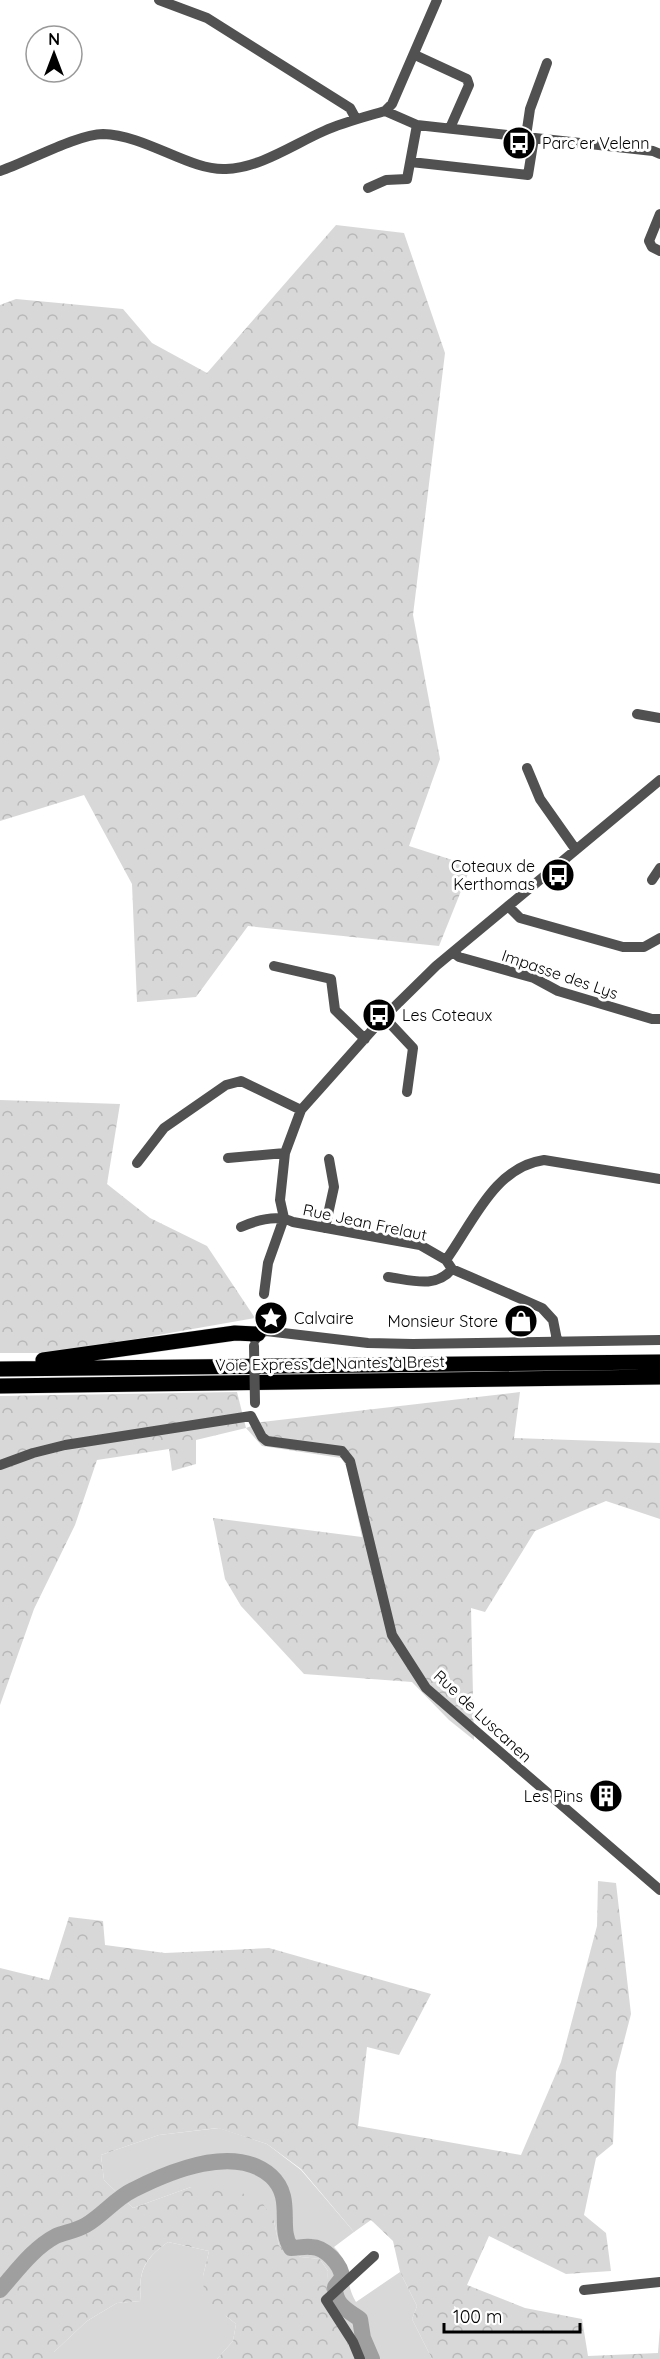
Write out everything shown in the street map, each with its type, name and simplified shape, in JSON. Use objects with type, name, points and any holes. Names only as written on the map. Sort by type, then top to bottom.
[{"type":"highway","points":[[0,1362],[43,1360],[235,1333],[256,1340]]},
{"type":"highway","name":"Voie Express de Nantes à Brest","points":[[0,1369],[660,1362]]},
{"type":"highway","name":"Voie Express de Nantes à Brest","points":[[0,1386],[660,1377]]},
{"type":"street","points":[[159,0],[207,18],[350,108],[356,119]]},
{"type":"street","points":[[0,171],[88,135],[105,134],[137,140],[208,168],[236,168],[356,119],[385,111],[392,104],[437,0]]},
{"type":"street","points":[[414,55],[467,79],[469,85],[450,128]]},
{"type":"street","points":[[411,162],[528,175],[530,109],[547,63]]},
{"type":"street","points":[[385,111],[417,125],[653,151],[660,154]]},
{"type":"street","points":[[368,188],[377,182],[407,179],[417,125]]},
{"type":"street","points":[[660,214],[649,241],[652,248],[660,251]]},
{"type":"street","points":[[637,714],[660,718]]},
{"type":"street","points":[[527,768],[540,799],[576,850]]},
{"type":"street","points":[[264,1294],[268,1263],[285,1218],[280,1200],[285,1153],[301,1110],[384,1017],[453,952],[660,780]]},
{"type":"street","points":[[652,880],[660,868]]},
{"type":"street","points":[[508,906],[520,918],[622,947],[644,947],[660,938]]},
{"type":"street","name":"Impasse des Lys","points":[[453,952],[459,957],[534,978],[558,991],[652,1019],[660,1018]]},
{"type":"street","points":[[274,966],[331,979],[335,1010],[365,1039]]},
{"type":"street","points":[[384,1017],[413,1048],[407,1092]]},
{"type":"street","points":[[137,1163],[164,1128],[226,1085],[241,1081],[301,1110]]},
{"type":"street","points":[[228,1158],[285,1153]]},
{"type":"street","points":[[325,1228],[334,1187],[329,1159]]},
{"type":"street","points":[[388,1278],[435,1282],[445,1277],[449,1265],[484,1201],[504,1179],[526,1163],[544,1160],[660,1179]]},
{"type":"street","name":"Rue Jean Frelaut","points":[[241,1227],[256,1221],[285,1218],[293,1222],[420,1245],[449,1265],[542,1308],[553,1320],[557,1340]]},
{"type":"street","points":[[0,1465],[65,1445],[252,1416],[255,1403],[256,1340],[266,1331],[368,1342],[413,1344],[660,1340]]},
{"type":"street","name":"Rue de Luscanen","points":[[252,1416],[261,1437],[267,1441],[342,1451],[350,1461],[392,1635],[426,1688],[566,1811],[657,1887]]},
{"type":"street","points":[[360,2359],[353,2342],[326,2300],[374,2256]]},
{"type":"street","points":[[584,2290],[660,2282]]},
{"type":"green space","points":[[336,225],[404,233],[445,353],[413,615],[440,759],[409,846],[471,866],[439,946],[248,926],[196,997],[137,1002],[132,884],[84,795],[0,821],[0,305],[16,299],[123,309],[152,343],[207,373]]},
{"type":"green space","points":[[0,1100],[120,1104],[107,1184],[150,1218],[207,1246],[255,1318],[56,1353],[0,1353]]},
{"type":"green space","points":[[237,1392],[246,1428],[196,1440],[196,1464],[172,1471],[169,1449],[97,1460],[75,1525],[34,1609],[0,1705],[0,1396]]},
{"type":"green space","points":[[520,1392],[514,1438],[660,1443],[660,1519],[606,1501],[535,1531],[485,1612],[471,1608],[474,1740],[449,1720],[412,1682],[304,1674],[241,1606],[225,1579],[213,1518],[362,1537],[347,1467],[341,1458],[262,1446],[246,1428],[262,1422]]},
{"type":"green space","points":[[598,1881],[616,1883],[631,2014],[616,2072],[613,2144],[596,2158],[584,2215],[606,2233],[611,2271],[566,2274],[489,2236],[467,2285],[525,2308],[582,2319],[588,2356],[658,2353],[660,2327],[660,2359],[432,2359],[412,2319],[417,2306],[400,2272],[393,2241],[371,2220],[354,2232],[301,2169],[267,2144],[218,2128],[159,2135],[101,2155],[104,2180],[133,2208],[191,2187],[232,2190],[260,2199],[274,2221],[279,2246],[301,2257],[320,2259],[328,2271],[327,2288],[354,2328],[365,2359],[217,2359],[233,2341],[236,2324],[226,2316],[205,2310],[203,2276],[209,2251],[168,2242],[153,2254],[144,2267],[140,2291],[141,2301],[117,2303],[87,2321],[54,2352],[54,2359],[0,2359],[0,1968],[49,1980],[69,1917],[103,1921],[105,1945],[165,1953],[269,1948],[431,1994],[399,2055],[367,2047],[358,2126],[521,2155],[561,2062],[597,1926]]},
{"type":"green space","points":[[219,2128],[267,2144],[301,2170],[354,2232],[334,2247],[344,2261],[356,2302],[400,2272],[417,2306],[412,2319],[432,2359],[365,2359],[354,2328],[326,2288],[328,2271],[320,2259],[301,2257],[279,2246],[274,2221],[191,2187],[133,2208],[104,2180],[101,2155],[159,2135]]},
{"type":"green space","points":[[168,2242],[209,2251],[203,2276],[226,2316],[236,2324],[233,2341],[217,2359],[54,2359],[54,2352],[87,2321],[117,2303],[141,2301],[140,2291],[144,2267],[153,2254]]},
{"type":"waterway","points":[[0,2290],[40,2247],[56,2236],[86,2225],[133,2190],[183,2169],[221,2161],[239,2162],[256,2167],[271,2176],[278,2185],[284,2203],[285,2231],[291,2248],[316,2248],[327,2253],[336,2262],[342,2278],[335,2287],[337,2298],[346,2310],[360,2319],[363,2338],[372,2359]]},
{"type":"place","name":"Parc er Velenn","points":[[519,143]]},
{"type":"place","name":"Coteaux de Kerthomas","points":[[558,875]]},
{"type":"place","name":"Les Coteaux","points":[[379,1015]]},
{"type":"place","name":"Calvaire","points":[[271,1318]]},
{"type":"place","name":"Monsieur Store","points":[[521,1321]]},
{"type":"place","name":"Les Pins","points":[[606,1796]]}]
